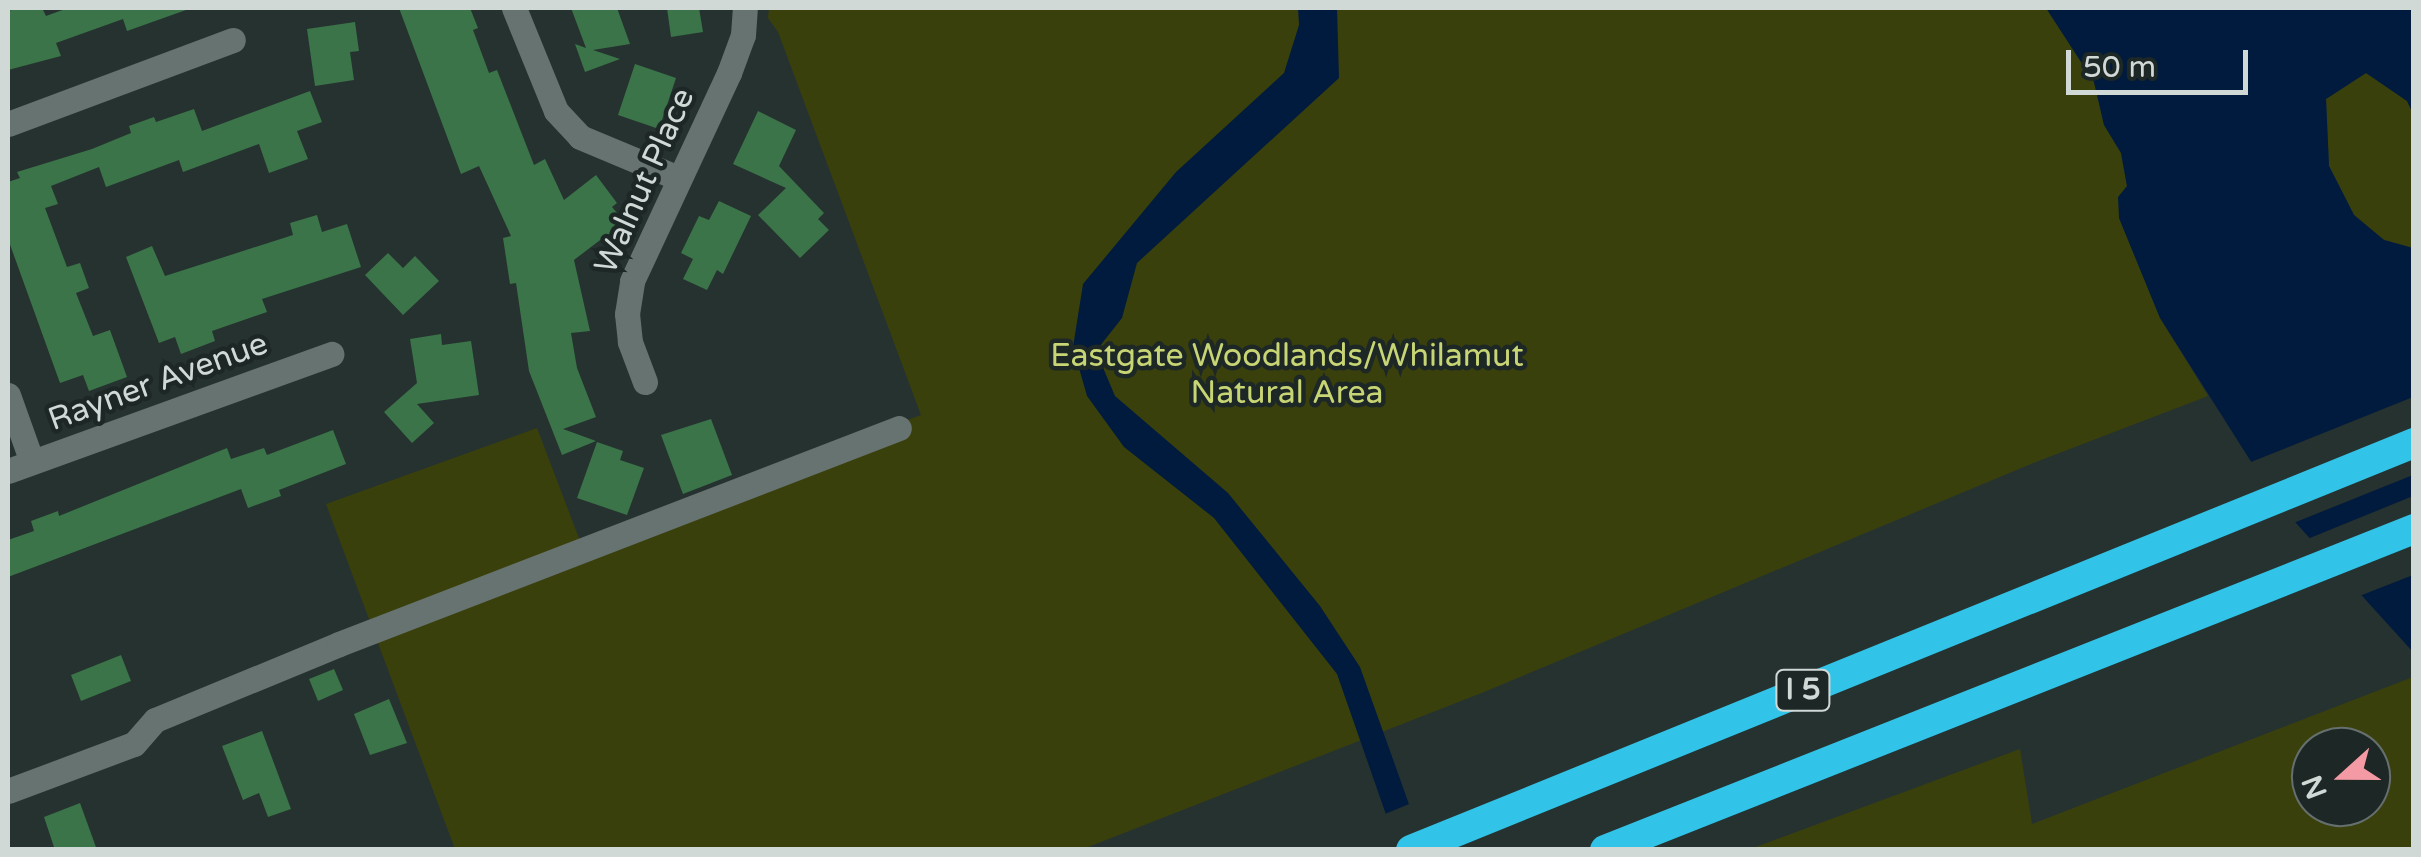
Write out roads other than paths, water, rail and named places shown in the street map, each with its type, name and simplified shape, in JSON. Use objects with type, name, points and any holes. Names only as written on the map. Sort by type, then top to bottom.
[{"type":"highway","name":"I 5","points":[[1411,850],[2414,443]]},
{"type":"highway","name":"I 5","points":[[1605,850],[2414,529]]},
{"type":"street","points":[[514,8],[556,112],[580,136],[678,178]]},
{"type":"street","name":"Walnut Place","points":[[645,382],[630,342],[627,314],[632,281],[729,73],[743,34],[745,8]]},
{"type":"street","points":[[8,124],[233,40]]},
{"type":"street","name":"Rayner Avenue","points":[[20,466],[331,354]]},
{"type":"street","points":[[8,395],[20,466]]},
{"type":"street","points":[[8,791],[134,744],[155,720],[899,428]]},
{"type":"water","points":[[1298,8],[1337,8],[1339,78],[1137,263],[1122,318],[1096,351],[1115,396],[1228,493],[1320,606],[1360,667],[1425,849],[1398,849],[1337,674],[1214,518],[1124,447],[1087,396],[1073,347],[1083,284],[1176,172],[1284,73],[1299,25]]},
{"type":"water","points":[[2046,8],[2413,8],[2413,114],[2407,101],[2366,73],[2326,99],[2329,166],[2354,215],[2384,240],[2413,248],[2413,652],[2276,501],[2160,318],[2119,218],[2118,197],[2127,186],[2121,153],[2104,125],[2094,82]]},
{"type":"park label","name":"Eastgate Woodlands/Whilamut Natural Area","points":[[1287,376]]}]
